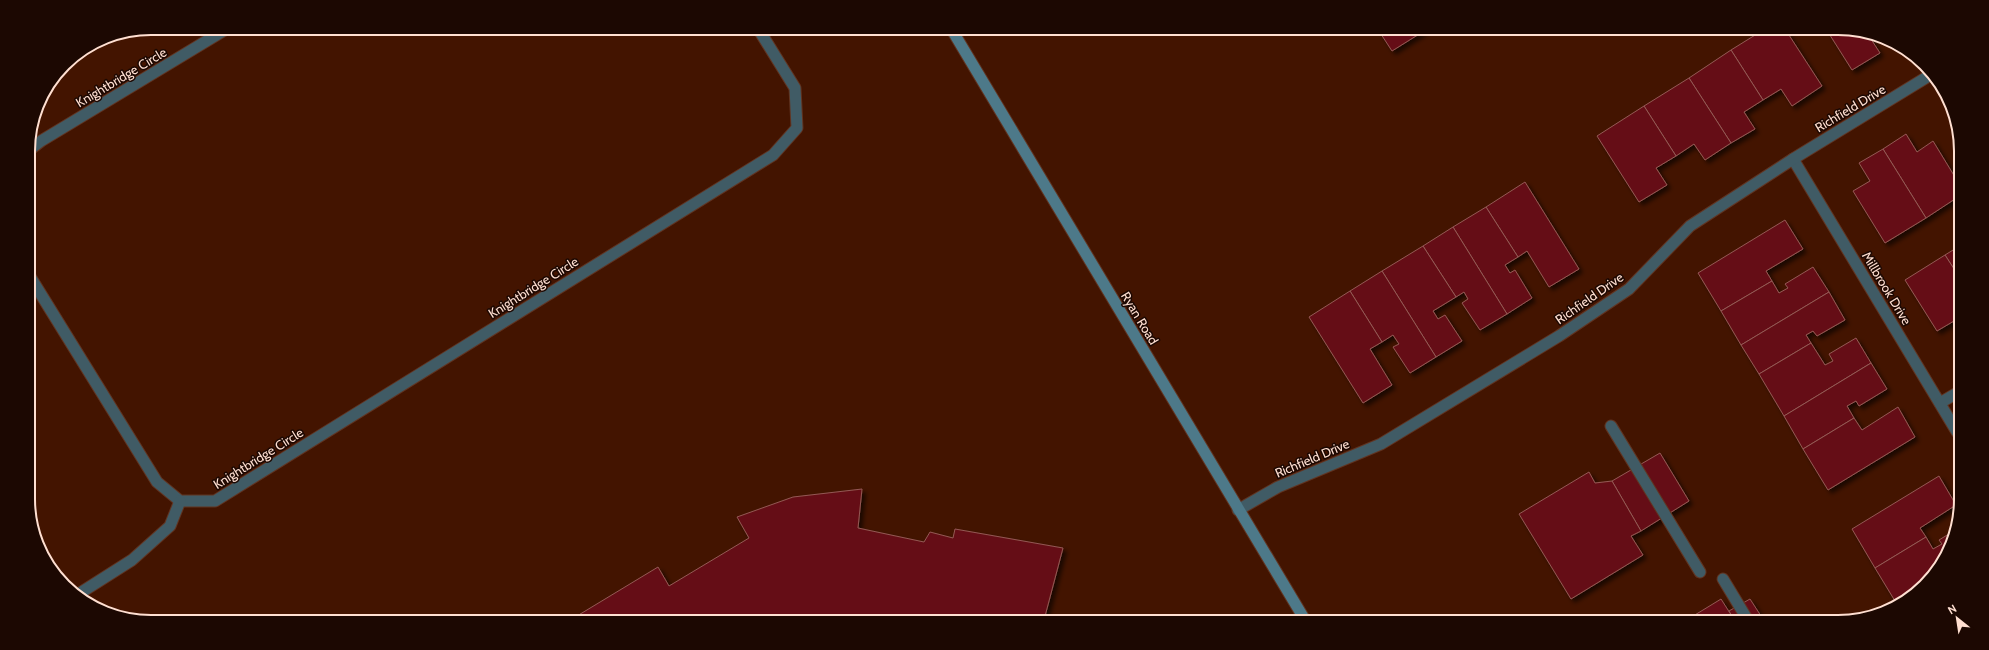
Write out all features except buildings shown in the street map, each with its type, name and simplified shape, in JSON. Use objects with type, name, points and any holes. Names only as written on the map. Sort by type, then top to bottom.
[{"type":"main road","name":"Ryan Road","points":[[955,35],[1302,615]]},
{"type":"street","name":"Knightbridge Circle","points":[[35,146],[216,35]]},
{"type":"street","name":"Knightbridge Circle","points":[[180,501],[215,501],[773,155],[797,128],[795,88],[762,35]]},
{"type":"street","name":"Richfield Drive","points":[[1238,510],[1278,487],[1381,444],[1559,336],[1630,289],[1690,226],[1793,159],[1927,77]]},
{"type":"street","name":"Millbrook Drive","points":[[1793,159],[1954,427]]},
{"type":"street","points":[[35,286],[157,482],[180,501],[170,526],[132,560],[82,592]]},
{"type":"street","points":[[1940,403],[1954,395]]},
{"type":"street","points":[[1611,426],[1700,572]]},
{"type":"street","points":[[1723,579],[1746,615]]}]
